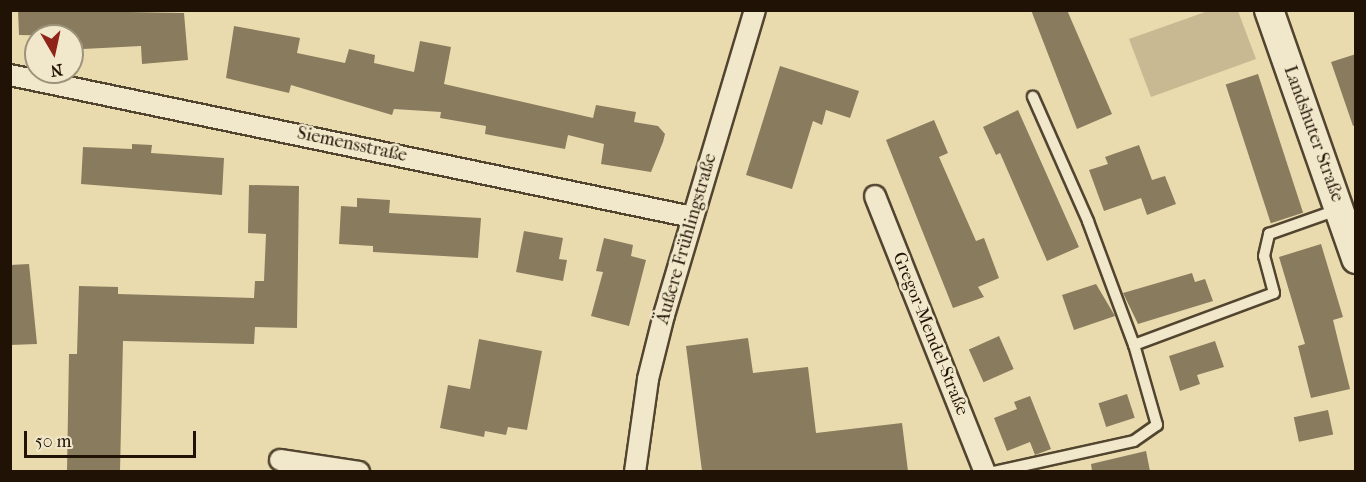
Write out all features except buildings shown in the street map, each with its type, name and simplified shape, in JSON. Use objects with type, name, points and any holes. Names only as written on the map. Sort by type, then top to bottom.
[{"type":"main road","name":"Landshuter Straße","points":[[1269,10],[1356,259]]},
{"type":"street","name":"Äußere Frühlingstraße","points":[[635,471],[648,379],[692,217],[755,10]]},
{"type":"street","name":"Siemensstraße","points":[[10,75],[692,217]]},
{"type":"street","name":"Gregor-Mendel-Straße","points":[[874,196],[985,471]]},
{"type":"street","points":[[280,460],[359,471]]},
{"type":"lane","points":[[994,471],[1149,434],[1157,425],[1156,409],[1088,221],[1034,97]]},
{"type":"lane","points":[[1134,345],[1274,293],[1264,256],[1269,234],[1340,209]]},
{"type":"shaded area","points":[[1208,11],[1238,11],[1256,59],[1151,97],[1129,39]]}]
